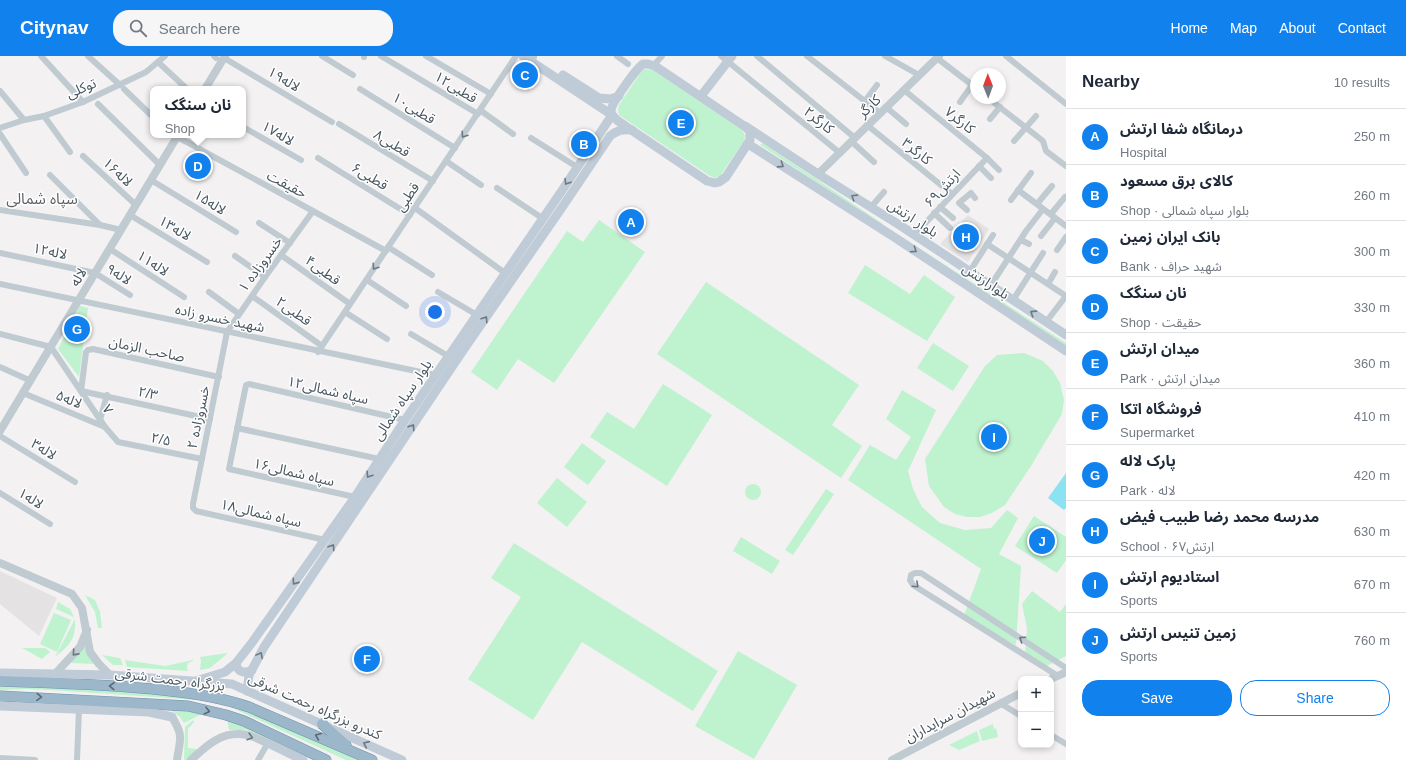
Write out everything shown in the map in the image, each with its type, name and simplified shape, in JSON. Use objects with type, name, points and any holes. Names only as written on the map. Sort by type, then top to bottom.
[{"type":"highway","name":"بزرگراه رحمت شرقی","points":[[0,681],[141,688],[206,695],[230,700],[372,760]]},
{"type":"highway","name":"بزرگراه رحمت شرقی","points":[[0,696],[188,706],[244,721],[326,760]]},
{"type":"highway","points":[[322,724],[354,752]]},
{"type":"main road","points":[[523,56],[578,88],[599,98],[611,99],[619,96]]},
{"type":"main road","points":[[534,56],[578,88],[618,121],[711,182],[719,182],[723,180],[748,144],[750,132],[745,126]]},
{"type":"main road","points":[[701,96],[727,58]]},
{"type":"main road","name":"بلوار سپاه شمالی","points":[[196,681],[225,672],[236,662],[251,644],[355,497],[379,460],[394,445],[404,420],[505,273],[524,254],[542,218],[612,115],[612,106],[640,66],[648,64],[654,65]]},
{"type":"main road","name":"بلوار ارتش","points":[[654,65],[818,174],[914,234],[1066,335]]},
{"type":"main road","points":[[602,130],[608,130],[610,136],[616,131],[622,129],[632,130]]},
{"type":"main road","name":"بلوار سپاه شمالی","points":[[247,691],[247,682],[264,647],[394,445],[524,254],[610,136]]},
{"type":"main road","name":"بلوارارتش","points":[[748,144],[894,236],[1066,351]]},
{"type":"main road","points":[[894,236],[901,226]]},
{"type":"main road","points":[[236,662],[238,670],[241,672],[248,672],[252,670]]},
{"type":"main road","name":"کندرو بزرگراه رحمت شرقی","points":[[0,672],[110,675],[232,684],[402,760]]},
{"type":"main road","points":[[0,706],[149,712],[172,717]]},
{"type":"main road","points":[[268,743],[301,760]]},
{"type":"street","points":[[40,56],[83,102]]},
{"type":"street","points":[[88,56],[150,114]]},
{"type":"street","name":"توکلی","points":[[0,128],[24,120],[44,116],[122,87],[146,72],[165,56]]},
{"type":"street","points":[[322,56],[354,75]]},
{"type":"street","points":[[333,62],[336,56]]},
{"type":"street","name":"قطبی۱۲","points":[[381,56],[479,112],[514,134]]},
{"type":"street","points":[[426,56],[491,94]]},
{"type":"street","name":"قطبی","points":[[318,352],[516,56]]},
{"type":"street","points":[[617,56],[628,64]]},
{"type":"street","points":[[654,65],[662,56]]},
{"type":"street","points":[[757,56],[853,140],[874,162]]},
{"type":"street","points":[[807,56],[865,101],[906,124]]},
{"type":"street","points":[[885,56],[919,75]]},
{"type":"street","points":[[1006,56],[1066,104]]},
{"type":"street","points":[[207,86],[220,57]]},
{"type":"street","name":"لاله۱۹","points":[[220,57],[332,122]]},
{"type":"street","points":[[938,57],[970,84]]},
{"type":"street","name":"کارگر","points":[[818,174],[938,57]]},
{"type":"street","name":"کارگر۲","points":[[727,58],[782,106],[840,153]]},
{"type":"street","points":[[158,62],[184,86]]},
{"type":"street","points":[[865,101],[877,85]]},
{"type":"street","name":"قطبی۱۰","points":[[360,90],[455,148]]},
{"type":"street","name":"کارگر۷","points":[[904,90],[987,158],[999,170]]},
{"type":"street","points":[[0,91],[24,120]]},
{"type":"street","points":[[960,102],[970,91]]},
{"type":"street","points":[[98,104],[160,165]]},
{"type":"street","points":[[996,104],[1043,141],[1046,151],[1066,166]]},
{"type":"street","points":[[990,119],[1000,107]]},
{"type":"street","points":[[44,116],[70,152]]},
{"type":"street","points":[[1014,141],[1036,116]]},
{"type":"street","name":"قطبی۸","points":[[339,124],[433,182]]},
{"type":"street","name":"کارگر۳","points":[[867,125],[953,193],[963,199]]},
{"type":"street","name":"لاله۱۷","points":[[246,129],[301,160]]},
{"type":"street","points":[[0,134],[26,173]]},
{"type":"street","name":"لاله","points":[[0,431],[3,422],[23,393],[51,347],[175,138]]},
{"type":"street","name":"حقیقت","points":[[180,138],[313,211],[387,249],[432,275]]},
{"type":"street","points":[[531,138],[577,167]]},
{"type":"street","name":"لاله۱۶","points":[[83,156],[136,205]]},
{"type":"street","name":"قطبی۶","points":[[318,158],[410,215]]},
{"type":"street","name":"ارتش۶۹","points":[[914,234],[987,158]]},
{"type":"street","points":[[446,161],[482,185]]},
{"type":"street","points":[[979,166],[991,178]]},
{"type":"street","points":[[1011,200],[1031,173]]},
{"type":"street","points":[[50,174],[100,225]]},
{"type":"street","name":"لاله۱۵","points":[[151,180],[236,232]]},
{"type":"street","points":[[1037,204],[1052,186]]},
{"type":"street","points":[[497,188],[542,218]]},
{"type":"street","points":[[1018,190],[1066,225]]},
{"type":"street","points":[[872,207],[884,192]]},
{"type":"street","points":[[966,210],[959,203],[971,192],[976,198]]},
{"type":"street","points":[[1041,236],[1065,197]]},
{"type":"street","points":[[940,207],[953,218]]},
{"type":"street","points":[[415,208],[505,273]]},
{"type":"street","points":[[991,285],[1043,209]]},
{"type":"street","points":[[0,210],[100,225],[121,230]]},
{"type":"street","name":"خسروزاده ۱","points":[[227,332],[313,211]]},
{"type":"street","points":[[934,213],[950,228]]},
{"type":"street","name":"لاله۱۳","points":[[130,215],[207,262]]},
{"type":"street","points":[[259,223],[290,243]]},
{"type":"street","points":[[970,271],[993,235]]},
{"type":"street","points":[[1057,250],[1066,237]]},
{"type":"street","points":[[1021,240],[1029,244]]},
{"type":"street","points":[[987,244],[1066,296],[1046,322]]},
{"type":"street","name":"لاله۱۱","points":[[110,249],[184,297]]},
{"type":"street","name":"لاله۱۲","points":[[0,253],[95,273]]},
{"type":"street","points":[[1013,300],[1043,253]]},
{"type":"street","name":"قطبی۴","points":[[282,255],[350,304]]},
{"type":"street","points":[[235,256],[265,277]]},
{"type":"street","points":[[1048,284],[1055,272]]},
{"type":"street","name":"لاله۹","points":[[95,273],[130,295]]},
{"type":"street","points":[[367,280],[406,306]]},
{"type":"street","name":"شهید خسرو زاده","points":[[0,284],[318,352],[435,375]]},
{"type":"street","points":[[210,292],[239,314]]},
{"type":"street","points":[[438,292],[477,315]]},
{"type":"street","name":"قطبی۲","points":[[252,296],[322,346]]},
{"type":"street","points":[[345,312],[387,339]]},
{"type":"street","name":"خسروزاده ۲","points":[[193,508],[227,332]]},
{"type":"street","points":[[0,334],[51,347]]},
{"type":"street","points":[[411,334],[448,356]]},
{"type":"street","name":"۷","points":[[51,347],[100,420],[116,440]]},
{"type":"street","name":"صاحب الزمان","points":[[80,391],[86,352],[93,349],[219,377]]},
{"type":"street","points":[[0,367],[30,380]]},
{"type":"street","name":"سپاه شمالی۱۲","points":[[238,428],[246,384],[404,420]]},
{"type":"street","name":"۲/۳","points":[[80,391],[210,419]]},
{"type":"street","name":"لاله۵","points":[[23,393],[105,427]]},
{"type":"street","points":[[100,420],[106,396]]},
{"type":"street","points":[[238,428],[379,460]]},
{"type":"street","name":"سپاه شمالی۱۶","points":[[238,428],[229,469],[355,497]]},
{"type":"street","name":"۳لاله","points":[[0,436],[75,482]]},
{"type":"street","name":"۲/۵","points":[[116,440],[122,443],[202,459]]},
{"type":"street","name":"۱لاله","points":[[0,493],[50,524]]},
{"type":"street","name":"سپاه شمالی۱۸","points":[[193,508],[196,511],[324,540]]},
{"type":"street","points":[[0,563],[72,594],[82,608],[90,652],[110,675]]},
{"type":"street","points":[[1058,676],[913,585],[910,580],[911,575],[921,573],[1066,668]]},
{"type":"street","points":[[946,606],[955,595]]},
{"type":"street","points":[[56,673],[80,647],[87,629]]},
{"type":"street","points":[[1027,657],[1034,648]]},
{"type":"street","name":"شهیدان سرایداران","points":[[892,760],[1018,694]]},
{"type":"street","points":[[1000,703],[1018,714]]},
{"type":"street","points":[[77,760],[79,709]]},
{"type":"street","points":[[172,717],[180,730],[177,760]]},
{"type":"street","points":[[191,760],[209,744],[222,736],[247,735],[268,743],[258,760]]},
{"type":"street","points":[[1054,737],[1066,744]]},
{"type":"street","points":[[0,758],[36,760]]},
{"type":"shaded area","points":[[968,215],[989,229],[968,262],[940,244]]},
{"type":"shaded area","points":[[0,571],[57,598],[39,636],[0,604]]},
{"type":"green space","points":[[645,69],[653,70],[743,131],[745,136],[744,141],[720,176],[715,178],[710,176],[619,115],[619,105],[641,72]]},
{"type":"green space","points":[[763,143],[883,224],[882,225],[760,145]]},
{"type":"green space","points":[[599,220],[645,252],[554,383],[518,359],[497,390],[471,372],[567,231],[583,242]]},
{"type":"green space","points":[[899,235],[1066,343],[1066,348],[898,236]]},
{"type":"green space","points":[[865,265],[910,294],[924,275],[955,297],[927,341],[848,293]]},
{"type":"green space","points":[[706,282],[859,385],[832,425],[862,446],[841,478],[657,354]]},
{"type":"green space","points":[[80,306],[88,308],[79,377],[58,349]]},
{"type":"green space","points":[[933,343],[969,366],[953,391],[917,368]]},
{"type":"green space","points":[[1024,353],[1043,361],[1053,371],[1060,383],[1064,400],[1062,414],[1031,466],[1005,505],[992,513],[980,517],[967,517],[955,514],[944,507],[929,486],[925,459],[985,366],[997,355]]},
{"type":"green space","points":[[663,384],[712,415],[667,486],[590,437],[607,412],[634,429]]},
{"type":"green space","points":[[902,390],[936,410],[908,471],[913,489],[922,507],[940,523],[965,530],[991,528],[1007,510],[1018,518],[999,554],[1021,566],[1016,645],[963,618],[981,569],[848,480],[870,445],[896,460],[911,437],[886,419]]},
{"type":"green space","points":[[582,443],[606,461],[588,485],[564,467]]},
{"type":"green space","points":[[557,478],[587,502],[567,527],[537,503]]},
{"type":"green space","points":[[750,484],[756,484],[761,489],[759,498],[756,500],[750,500],[745,495],[745,489]]},
{"type":"green space","points":[[826,489],[834,494],[793,555],[785,550]]},
{"type":"green space","points":[[1034,516],[1066,537],[1066,560],[1057,573],[1015,546]]},
{"type":"green space","points":[[741,537],[780,561],[772,574],[733,551]]},
{"type":"green space","points":[[514,543],[718,671],[693,711],[582,642],[533,720],[468,679],[521,597],[491,578]]},
{"type":"green space","points":[[1032,591],[1060,612],[1066,604],[1066,656],[1043,668],[1025,654],[1027,628],[1022,604]]},
{"type":"green space","points":[[85,595],[95,600],[100,612],[102,628],[98,628],[95,612]]},
{"type":"green space","points":[[58,602],[70,609],[74,617],[56,609]]},
{"type":"green space","points":[[54,613],[71,620],[57,652],[40,644]]},
{"type":"green space","points":[[75,619],[74,632],[71,641],[65,649],[55,657]]},
{"type":"green space","points":[[85,645],[96,664],[71,663]]},
{"type":"green space","points":[[22,648],[45,648],[50,652],[42,659]]},
{"type":"green space","points":[[738,651],[797,685],[754,759],[695,726]]},
{"type":"green space","points":[[228,653],[210,668],[200,670],[200,657]]},
{"type":"green space","points":[[102,655],[120,658],[123,665],[113,665]]},
{"type":"green space","points":[[125,660],[165,666],[193,661],[188,663],[188,671],[127,667]]},
{"type":"green space","points":[[0,686],[45,686],[157,693],[232,704],[361,760],[346,760],[226,705],[199,700],[50,690],[0,690]]},
{"type":"green space","points":[[170,709],[181,709],[204,713],[184,723],[180,717]]},
{"type":"green space","points":[[227,718],[312,758],[246,730],[229,730]]},
{"type":"green space","points":[[193,720],[194,722],[188,729],[188,748],[197,749],[188,760],[184,760],[185,727]]},
{"type":"green space","points":[[993,724],[994,729],[996,728],[998,737],[982,741],[979,730]]},
{"type":"green space","points":[[977,731],[980,741],[959,750],[949,745]]},
{"type":"water","points":[[1066,473],[1066,508],[1064,510],[1048,498]]},
{"type":"place","name":"بانک ایران زمین","points":[[525,75]]},
{"type":"place","name":"میدان ارتش","points":[[681,123]]},
{"type":"place","name":"کالای برق مسعود","points":[[584,144]]},
{"type":"place","name":"نان سنگک","points":[[198,166]]},
{"type":"place","name":"درمانگاه شفا ارتش","points":[[631,222]]},
{"type":"place","name":"مدرسه محمد رضا طبیب فیض","points":[[966,237]]},
{"type":"place","name":"پارک لاله","points":[[77,329]]},
{"type":"place","name":"استادیوم ارتش","points":[[994,437]]},
{"type":"place","name":"زمین تنیس ارتش","points":[[1042,541]]},
{"type":"place","name":"فروشگاه اتکا","points":[[367,659]]},
{"type":"district","name":"سپاه شمالی","points":[[42,198]]}]
